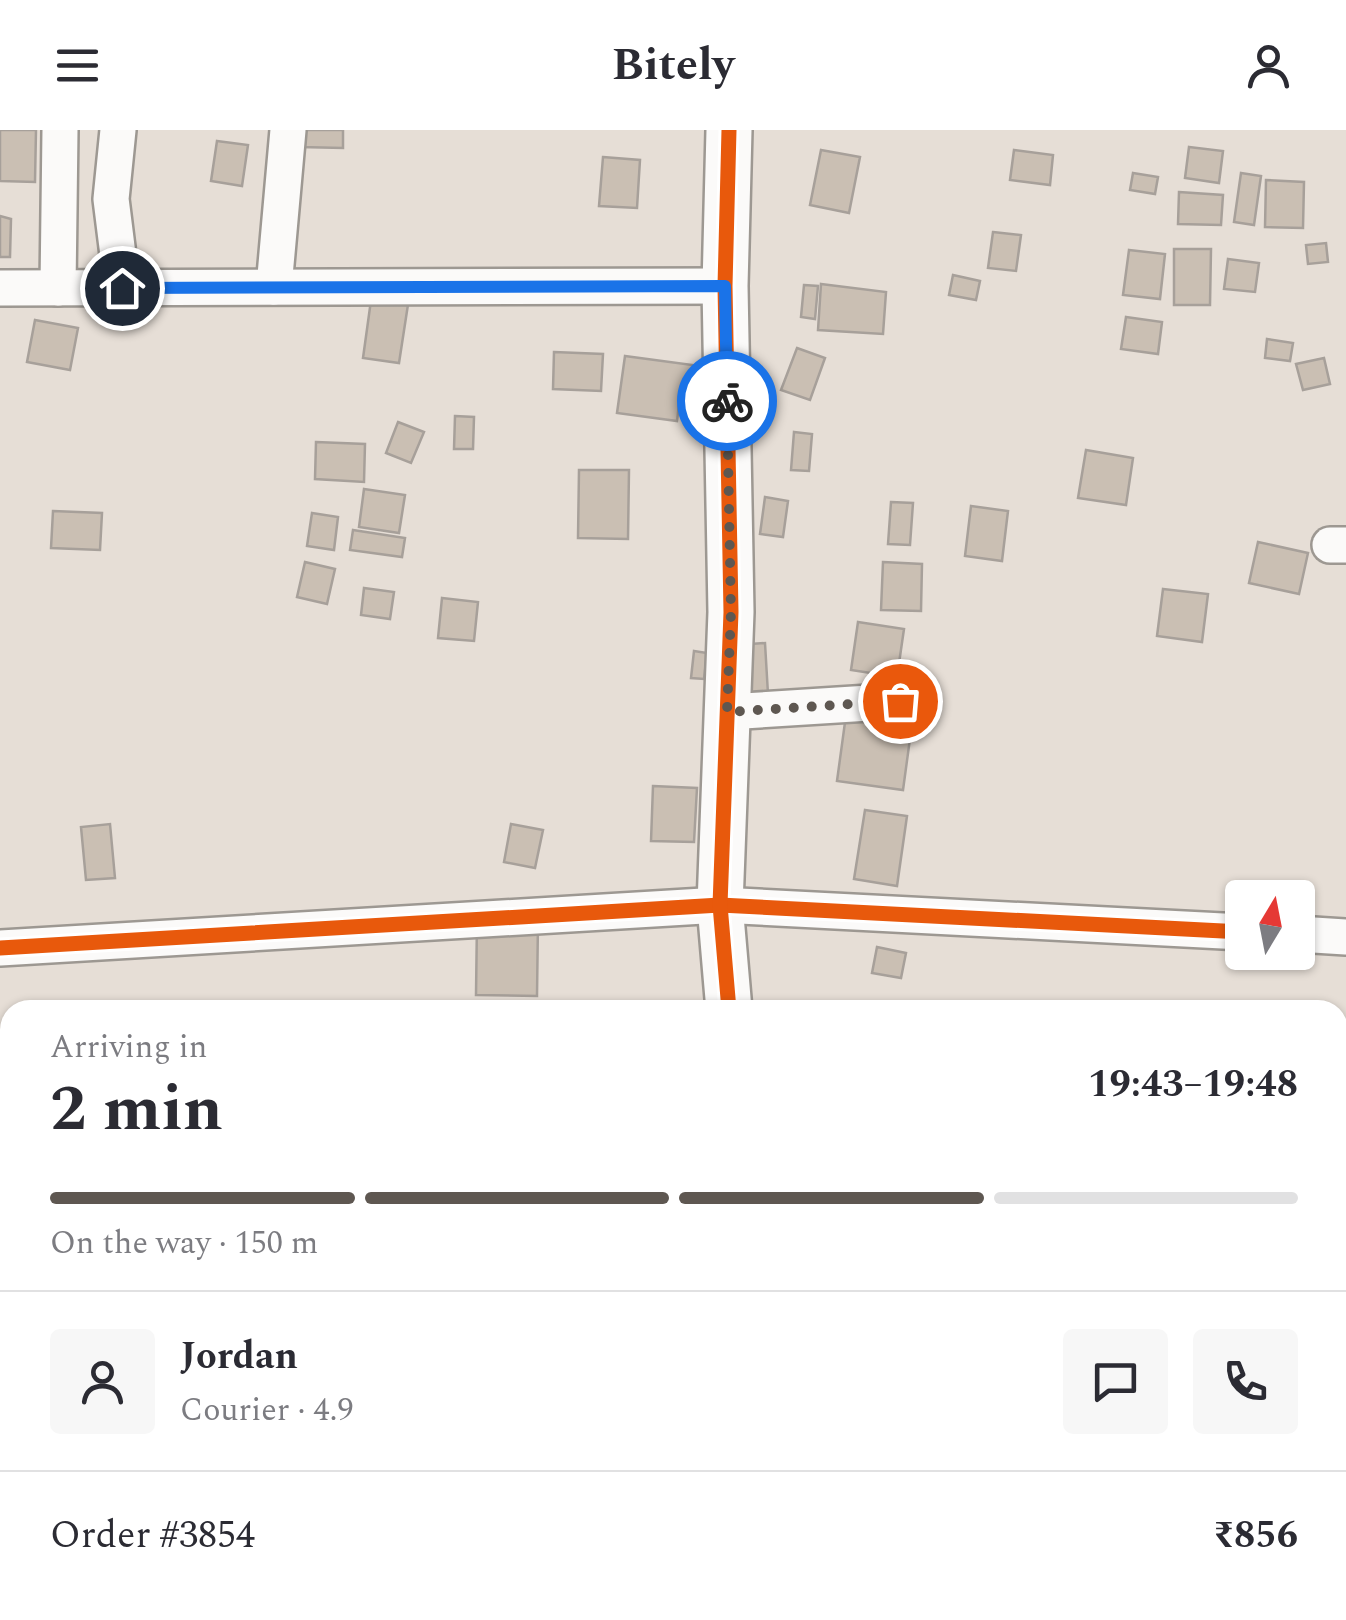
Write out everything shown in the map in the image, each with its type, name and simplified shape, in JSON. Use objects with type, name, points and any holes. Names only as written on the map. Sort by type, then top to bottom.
[{"type":"street","points":[[58,288],[60,130]]},
{"type":"street","points":[[118,130],[111,199],[122,288]]},
{"type":"street","points":[[274,287],[288,130]]},
{"type":"street","points":[[728,1000],[720,905],[731,612],[725,286],[729,130]]},
{"type":"street","points":[[0,288],[725,286]]},
{"type":"street","points":[[727,712],[900,701]]},
{"type":"street","points":[[0,948],[720,905],[1225,931]]},
{"type":"street","points":[[1315,935],[1346,937]]},
{"type":"building","points":[[0,130],[36,130],[35,182],[0,181]]},
{"type":"building","points":[[301,130],[343,130],[343,148],[300,147]]},
{"type":"building","points":[[217,141],[248,145],[242,186],[211,181]]},
{"type":"building","points":[[1189,147],[1223,151],[1219,183],[1185,178]]},
{"type":"building","points":[[821,150],[860,157],[849,213],[810,205]]},
{"type":"building","points":[[1014,150],[1053,155],[1050,185],[1010,180]]},
{"type":"building","points":[[603,157],[640,160],[637,208],[599,206]]},
{"type":"building","points":[[1133,173],[1158,177],[1155,194],[1130,190]]},
{"type":"building","points":[[1241,173],[1261,176],[1254,225],[1234,222]]},
{"type":"building","points":[[1266,180],[1304,182],[1303,228],[1265,227]]},
{"type":"building","points":[[1179,192],[1223,195],[1221,225],[1178,224]]},
{"type":"building","points":[[0,216],[11,219],[10,257],[0,257]]},
{"type":"building","points":[[993,232],[1021,235],[1016,271],[988,268]]},
{"type":"building","points":[[1326,243],[1328,262],[1308,264],[1306,245]]},
{"type":"building","points":[[1174,249],[1211,249],[1210,305],[1174,305]]},
{"type":"building","points":[[1129,250],[1165,254],[1160,299],[1123,295]]},
{"type":"building","points":[[1228,259],[1259,263],[1255,292],[1224,289]]},
{"type":"building","points":[[953,275],[980,281],[976,300],[949,295]]},
{"type":"building","points":[[821,284],[886,292],[883,334],[818,330]]},
{"type":"building","points":[[804,285],[818,286],[815,319],[801,317]]},
{"type":"building","points":[[372,293],[409,298],[399,363],[363,358]]},
{"type":"building","points":[[1126,317],[1162,322],[1158,354],[1121,349]]},
{"type":"building","points":[[35,320],[78,328],[70,370],[27,362]]},
{"type":"building","points":[[1267,339],[1293,343],[1290,361],[1265,358]]},
{"type":"building","points":[[797,348],[825,358],[810,400],[781,390]]},
{"type":"building","points":[[554,352],[603,354],[601,391],[553,389]]},
{"type":"building","points":[[625,356],[700,366],[696,398],[680,396],[677,421],[617,413]]},
{"type":"building","points":[[1324,358],[1330,384],[1303,390],[1296,364]]},
{"type":"building","points":[[455,416],[474,417],[473,449],[454,449]]},
{"type":"building","points":[[398,422],[424,432],[411,463],[386,453]]},
{"type":"building","points":[[794,432],[812,434],[809,471],[791,470]]},
{"type":"building","points":[[316,442],[365,444],[364,482],[315,479]]},
{"type":"building","points":[[1086,450],[1133,458],[1126,505],[1078,498]]},
{"type":"building","points":[[579,470],[629,470],[628,539],[578,538]]},
{"type":"building","points":[[364,489],[405,495],[399,533],[359,527]]},
{"type":"building","points":[[765,497],[788,501],[783,537],[760,534]]},
{"type":"building","points":[[891,502],[913,503],[910,545],[888,544]]},
{"type":"building","points":[[971,506],[1008,511],[1002,561],[965,556]]},
{"type":"building","points":[[53,511],[102,513],[100,550],[51,548]]},
{"type":"building","points":[[312,513],[338,517],[334,550],[307,546]]},
{"type":"building","points":[[353,530],[405,538],[402,557],[350,550]]},
{"type":"building","points":[[1258,542],[1308,553],[1299,594],[1249,583]]},
{"type":"building","points":[[305,562],[335,569],[327,604],[297,597]]},
{"type":"building","points":[[883,562],[922,564],[921,611],[881,610]]},
{"type":"building","points":[[364,588],[394,592],[390,619],[361,615]]},
{"type":"building","points":[[1163,589],[1208,594],[1202,642],[1157,636]]},
{"type":"building","points":[[442,598],[478,602],[474,641],[438,638]]},
{"type":"building","points":[[858,622],[904,629],[897,677],[851,670]]},
{"type":"building","points":[[765,643],[768,694],[740,696],[737,645]]},
{"type":"building","points":[[694,651],[707,653],[704,679],[691,678]]},
{"type":"building","points":[[846,715],[912,724],[903,790],[837,781]]},
{"type":"building","points":[[653,786],[697,788],[694,842],[651,841]]},
{"type":"building","points":[[865,810],[907,816],[897,886],[854,879]]},
{"type":"building","points":[[110,824],[115,878],[86,880],[81,827]]},
{"type":"building","points":[[511,824],[543,830],[535,868],[504,862]]},
{"type":"building","points":[[477,920],[538,921],[537,996],[476,995]]},
{"type":"building","points":[[877,947],[906,953],[901,978],[872,973]]},
{"type":"cycle path","points":[[728,1000],[720,905],[731,612],[725,286],[729,130]]},
{"type":"cycle path","points":[[0,948],[720,905],[1225,931]]},
{"type":"way so far","points":[[727,401],[731,612],[727,712],[900,701]]},
{"type":"route","points":[[122,288],[725,286],[727,401]]}]
